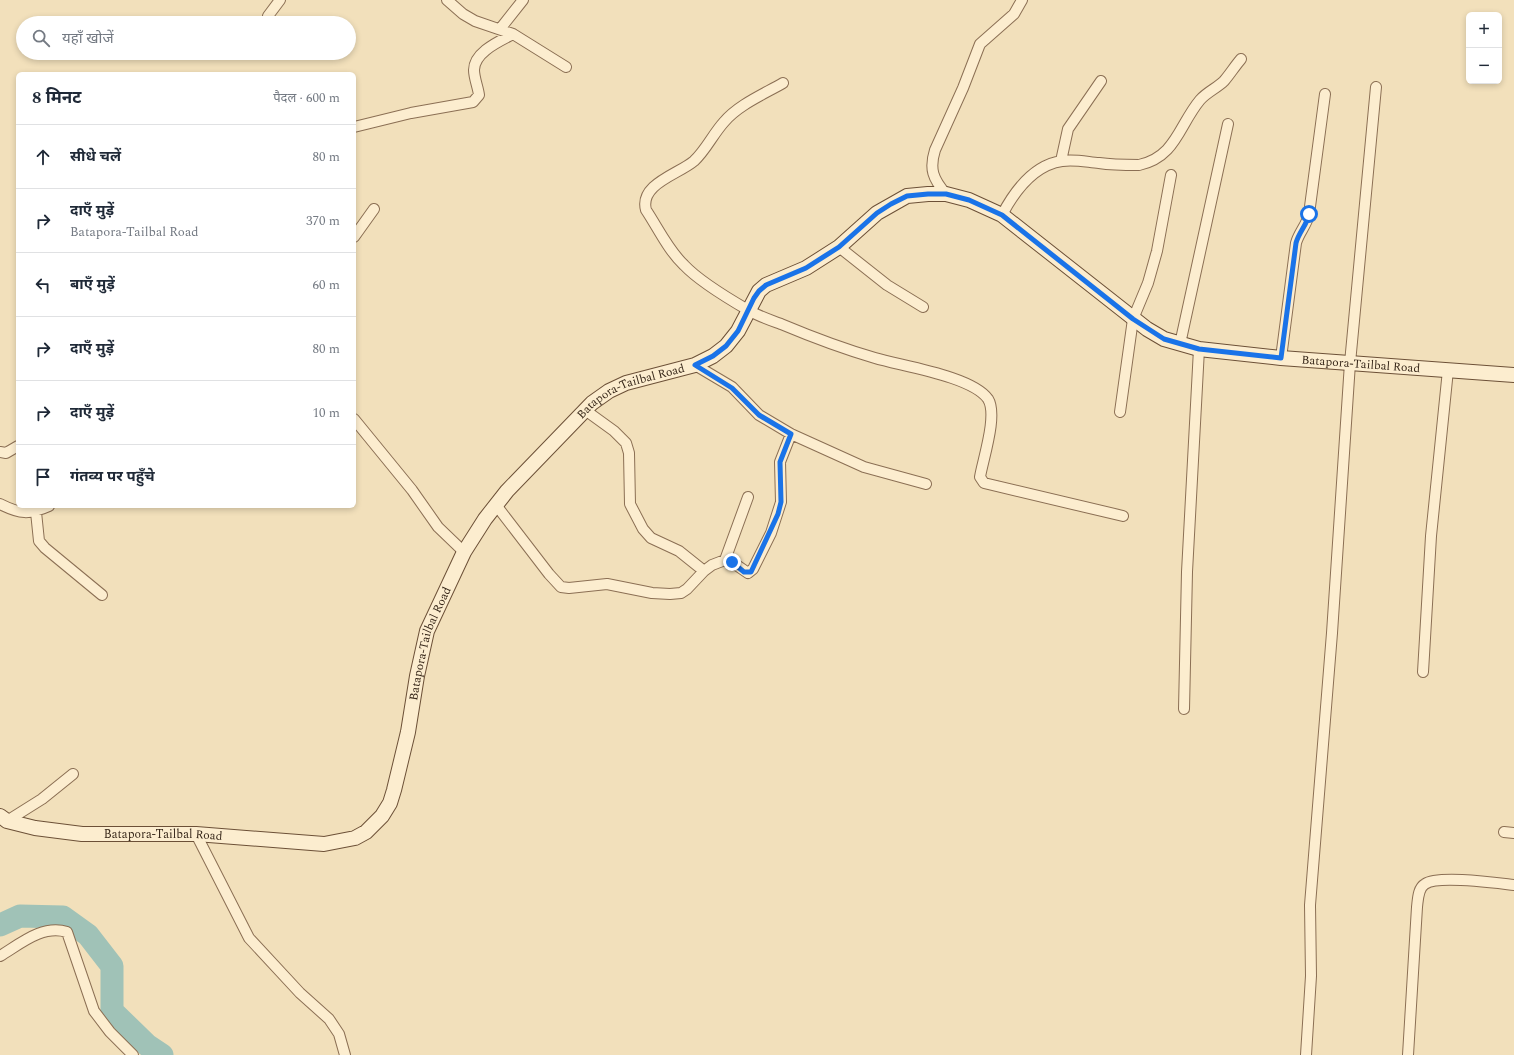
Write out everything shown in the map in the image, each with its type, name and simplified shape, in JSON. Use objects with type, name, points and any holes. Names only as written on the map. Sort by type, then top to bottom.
[{"type":"main road","name":"Batapora-Tailbal Road","points":[[4,819],[35,828],[82,834],[196,834],[324,844],[355,838],[366,832],[375,824],[390,803],[408,732],[417,676],[428,631],[446,588],[464,552],[485,519],[524,472],[585,410],[608,391],[626,383],[695,365],[713,356],[726,346],[738,331],[754,298],[766,285],[806,268],[839,247],[877,213],[907,196],[946,194],[969,200],[1002,215],[1133,319],[1156,335],[1180,344],[1199,349],[1281,358],[1514,375]]},
{"type":"street","points":[[268,16],[280,0]]},
{"type":"street","points":[[447,0],[463,14],[475,21],[513,34],[566,66]]},
{"type":"street","points":[[500,29],[523,0]]},
{"type":"street","points":[[946,194],[932,175],[932,160],[935,150],[963,88],[980,44],[1014,14],[1022,0]]},
{"type":"street","points":[[356,127],[411,113],[473,102],[479,95],[474,70],[477,62],[491,46],[513,34]]},
{"type":"street","points":[[1002,215],[1009,202],[1032,176],[1045,167],[1061,161],[1075,160],[1139,165],[1149,163],[1161,157],[1175,141],[1200,100],[1224,81],[1241,59]]},
{"type":"street","points":[[1061,161],[1068,129],[1101,81]]},
{"type":"street","points":[[783,83],[730,116],[700,156],[689,165],[658,182],[649,194],[644,205],[646,210],[684,265],[749,311],[799,332],[874,358],[926,370],[970,386],[988,400],[991,411],[988,437],[980,476],[984,483],[1123,516]]},
{"type":"street","points":[[1306,1055],[1312,976],[1310,905],[1332,633],[1350,363],[1376,86]]},
{"type":"street","points":[[1281,358],[1296,243],[1298,235],[1307,222],[1309,214],[1325,94]]},
{"type":"street","points":[[1180,344],[1228,124]]},
{"type":"street","points":[[1120,412],[1133,319],[1148,283],[1157,252],[1171,175]]},
{"type":"street","points":[[356,234],[374,208]]},
{"type":"street","points":[[839,247],[887,285],[923,307]]},
{"type":"street","points":[[1184,709],[1187,572],[1199,349]]},
{"type":"street","points":[[695,365],[732,388],[759,415],[791,434],[864,467],[926,484]]},
{"type":"street","points":[[1423,672],[1431,536],[1448,370]]},
{"type":"street","points":[[585,410],[614,431],[626,443],[629,453],[630,504],[643,529],[651,538],[680,551],[704,571]]},
{"type":"street","points":[[356,421],[412,490],[438,527],[464,552]]},
{"type":"street","points":[[496,505],[540,563],[561,587],[569,588],[606,584],[652,593],[681,593],[687,590],[704,571],[712,565],[725,560],[729,560],[748,573],[753,569],[771,533],[781,502],[780,462],[791,434]]},
{"type":"street","points":[[0,452],[6,453],[16,447]]},
{"type":"street","points":[[725,560],[748,497]]},
{"type":"street","points":[[0,504],[12,510],[24,513],[36,512],[45,508]]},
{"type":"street","points":[[36,512],[39,540],[44,548],[102,595]]},
{"type":"street","points":[[4,819],[42,799],[73,774]]},
{"type":"street","points":[[196,834],[249,938],[300,993],[329,1019],[339,1034],[345,1055]]},
{"type":"street","points":[[1408,1055],[1417,907],[1421,888],[1424,884],[1432,881],[1448,880],[1514,885]]},
{"type":"street","points":[[0,956],[44,931],[55,930],[67,932],[94,1011],[110,1032],[133,1055]]},
{"type":"waterway","points":[[0,925],[20,916],[63,917],[88,935],[112,966],[112,1011],[147,1045],[162,1055]]},
{"type":"route","points":[[732,562],[744,572],[751,572],[771,533],[781,502],[781,457],[791,434],[759,415],[732,388],[695,365],[713,356],[726,346],[738,331],[754,298],[766,285],[806,268],[839,247],[877,213],[891,204],[907,196],[928,194],[946,194],[969,200],[1002,215],[1133,319],[1156,335],[1164,339],[1199,349],[1281,358],[1296,243],[1298,235],[1307,222],[1309,214]]}]
